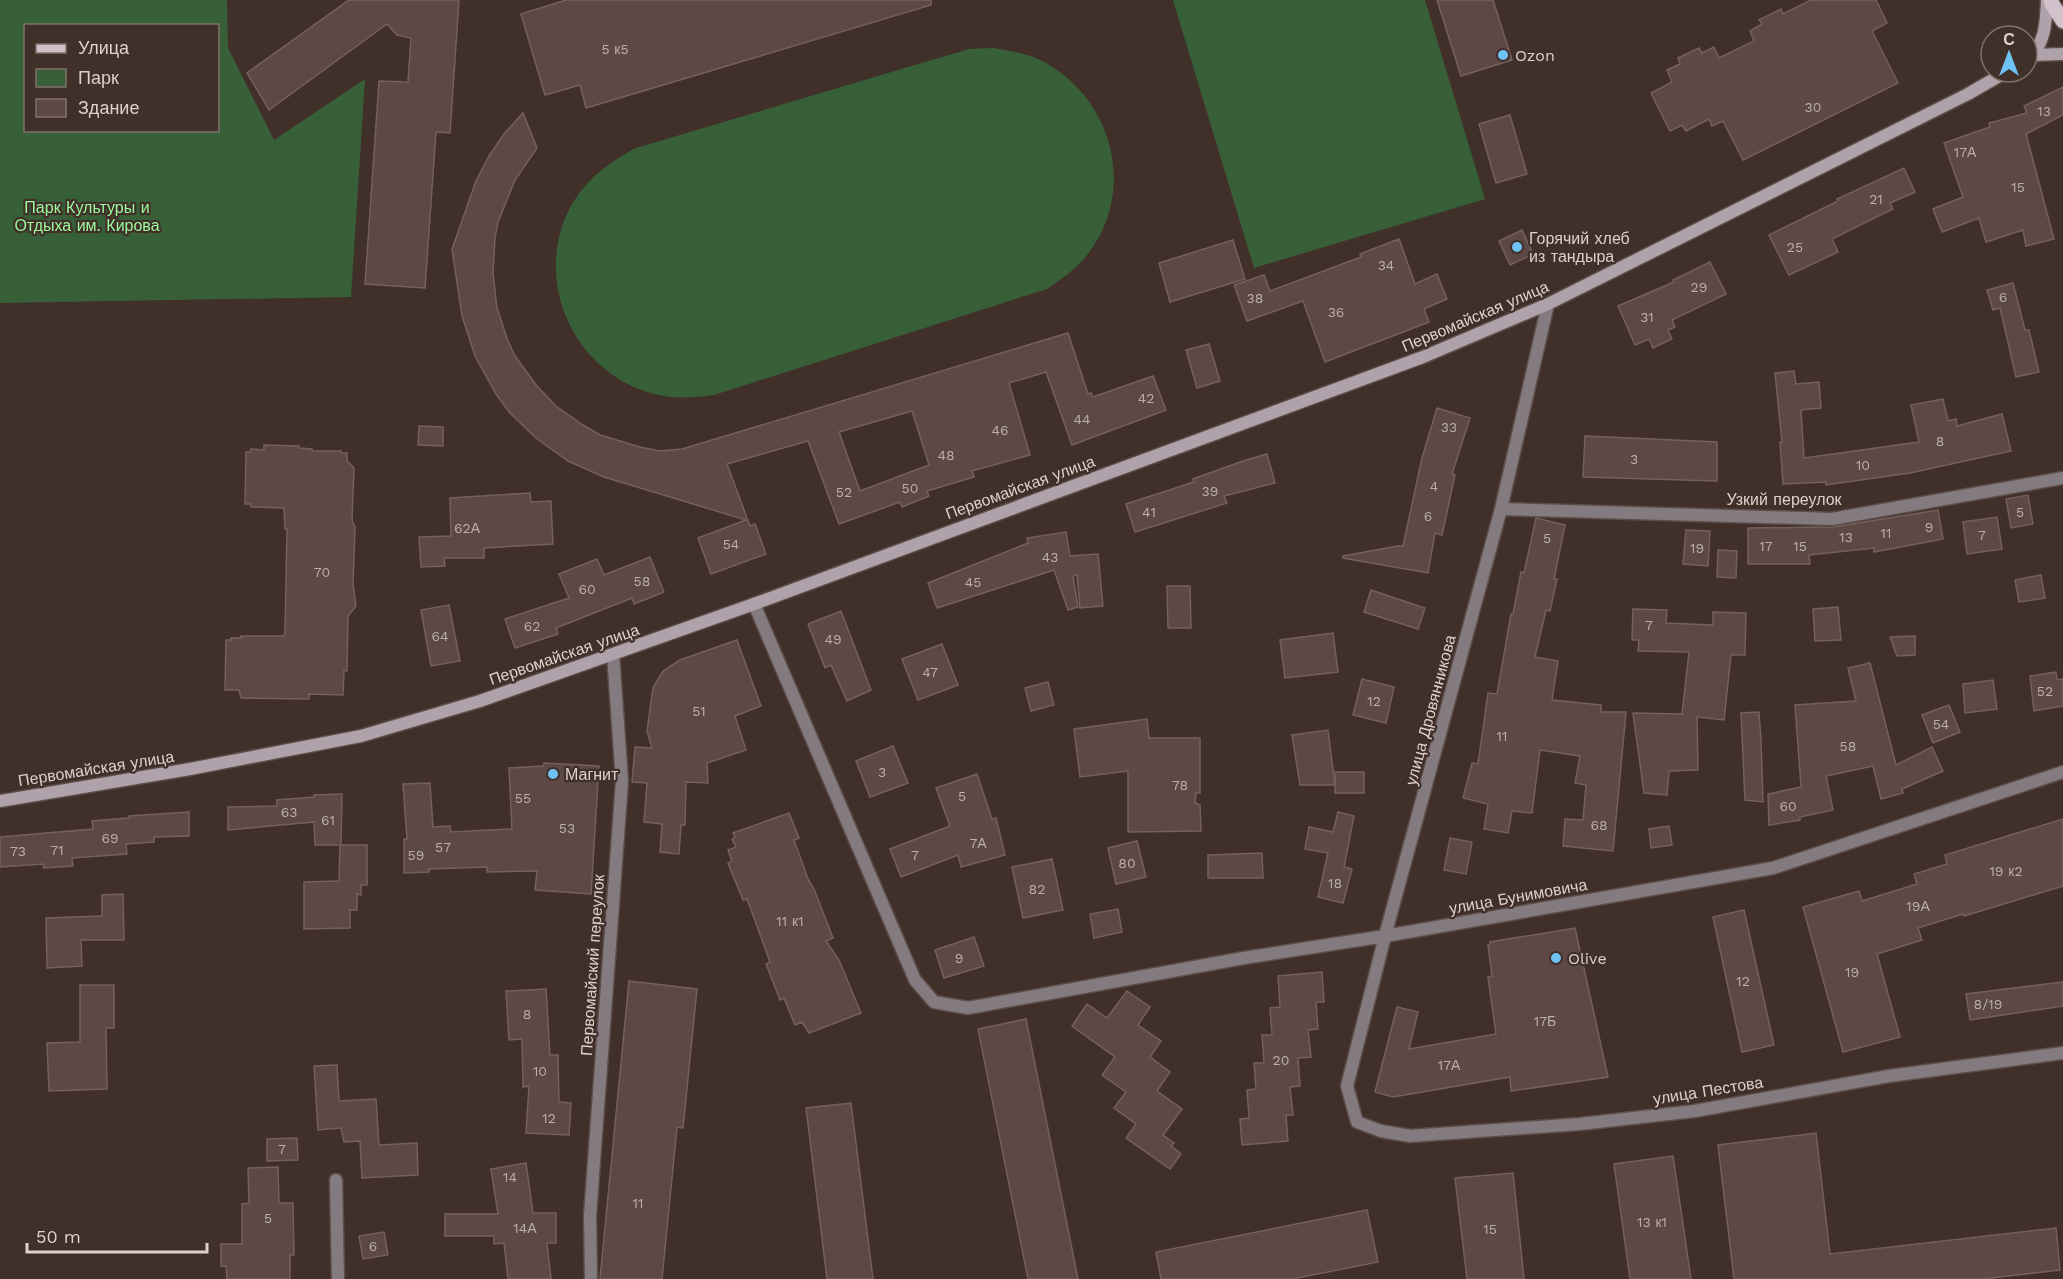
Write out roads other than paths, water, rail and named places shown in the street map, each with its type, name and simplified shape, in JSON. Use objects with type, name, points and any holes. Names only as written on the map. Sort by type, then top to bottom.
[{"type":"main road","points":[[2049,0],[2063,21]]},
{"type":"street","points":[[2039,41],[2045,31],[2049,0]]},
{"type":"street","points":[[2039,56],[2063,54]]},
{"type":"street","name":"Первомайская улица","points":[[0,801],[190,769],[361,736],[480,701],[753,604],[1423,357],[1548,304],[1985,84]]},
{"type":"street","name":"улица Дровянникова","points":[[1358,1122],[1347,1086],[1385,936],[1501,509],[1548,304]]},
{"type":"street","name":"Узкий переулок","points":[[1501,509],[1832,519],[2063,478]]},
{"type":"street","name":"улица Бунимовича","points":[[753,604],[915,980],[934,1002],[968,1008],[1773,867],[2063,772]]},
{"type":"street","name":"Первомайский переулок","points":[[591,1279],[590,1216],[622,781],[613,654]]},
{"type":"street","name":"улица Пестова","points":[[1358,1122],[1381,1131],[1410,1136],[1580,1124],[1695,1111],[1889,1076],[2063,1053]]},
{"type":"street","points":[[336,1180],[338,1279]]},
{"type":"place","name":"Ozon","points":[[1503,55]]},
{"type":"place","name":"Горячий хлеб из тандыра","points":[[1517,247]]},
{"type":"place","name":"Магнит","points":[[553,774]]},
{"type":"place","name":"Olive","points":[[1556,958]]},
{"type":"park label","name":"Парк Культуры и Отдыха им. Кирова","points":[[87,216]]}]
